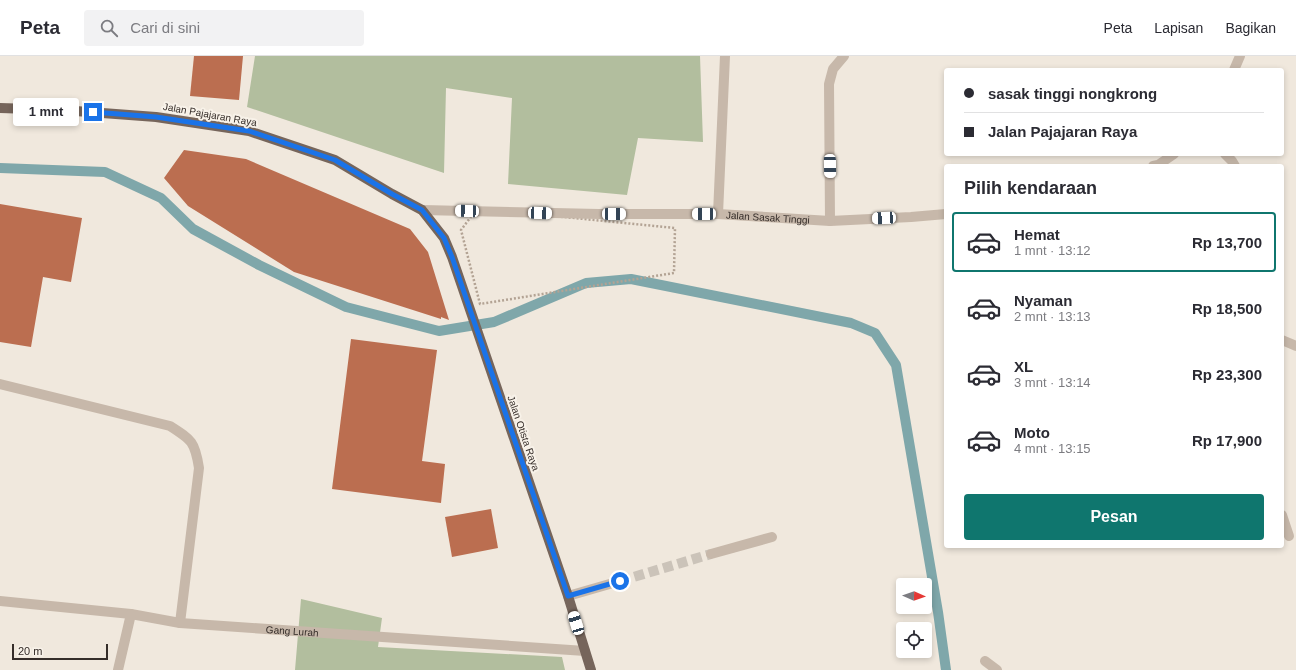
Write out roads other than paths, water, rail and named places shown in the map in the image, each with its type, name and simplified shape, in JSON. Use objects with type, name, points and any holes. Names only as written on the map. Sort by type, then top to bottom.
[{"type":"main road","name":"Jalan Pajajaran Raya","points":[[0,108],[62,110],[156,117],[249,131],[335,160],[422,210]]},
{"type":"main road","name":"Jalan Otista Raya","points":[[422,210],[444,238],[452,257],[568,596],[591,670]]},
{"type":"street","points":[[718,214],[725,56]]},
{"type":"street","points":[[830,221],[829,84],[833,69],[844,56]]},
{"type":"street","points":[[1235,68],[1240,56]]},
{"type":"street","points":[[1158,164],[1171,156]]},
{"type":"street","points":[[1228,156],[1234,164]]},
{"type":"street","name":"Jalan Sasak Tinggi","points":[[422,210],[599,214],[718,214],[830,221],[944,214]]},
{"type":"street","points":[[1284,341],[1296,346]]},
{"type":"street","points":[[0,384],[170,426],[188,437],[196,451],[199,468],[180,623]]},
{"type":"street","points":[[1284,521],[1289,536]]},
{"type":"street","points":[[711,554],[772,537]]},
{"type":"street","points":[[568,596],[620,581]]},
{"type":"street","name":"Gang Lurah","points":[[0,601],[131,614],[180,623],[585,651]]},
{"type":"street","points":[[118,670],[131,614]]},
{"type":"street","points":[[987,670],[985,661],[997,670]]},
{"type":"waterway","points":[[0,168],[105,172],[161,198],[193,229],[259,265],[346,307],[439,331],[494,322],[586,283],[631,279],[851,323],[875,333],[896,365],[938,612],[946,670]]},
{"type":"tunnel","points":[[620,581],[711,554]]}]
